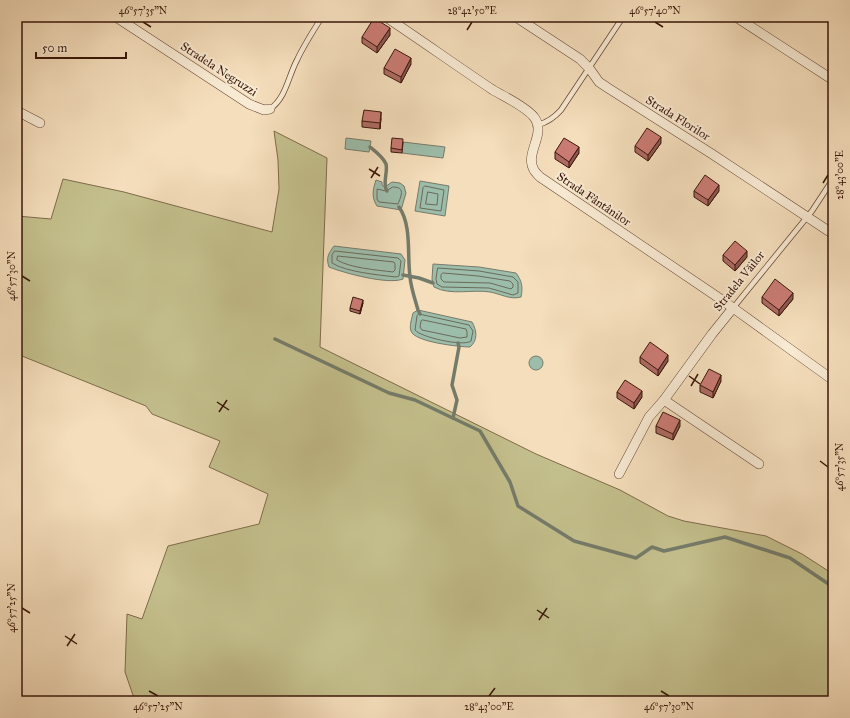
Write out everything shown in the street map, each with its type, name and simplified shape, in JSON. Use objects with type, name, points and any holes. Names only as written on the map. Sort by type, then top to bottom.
[{"type":"street","name":"Stradela Negruzzi","points":[[116,17],[249,104],[264,110],[270,109]]},
{"type":"street","points":[[386,17],[493,90],[526,110],[534,117],[538,125]]},
{"type":"street","name":"Strada Florilor","points":[[516,17],[580,59],[589,68],[599,82],[833,234]]},
{"type":"street","points":[[737,17],[833,80]]},
{"type":"street","points":[[17,111],[40,123]]},
{"type":"street","name":"Strada Fântânilor","points":[[538,125],[531,160],[534,170],[540,177],[733,308],[833,380]]},
{"type":"street","name":"Stradela Văilor","points":[[619,474],[649,417],[664,400],[712,334],[733,308]]},
{"type":"street","points":[[664,400],[759,464]]},
{"type":"lane","points":[[270,109],[281,99],[296,62],[322,17]]},
{"type":"lane","points":[[538,125],[548,122],[555,116],[623,17]]},
{"type":"lane","name":"Stradela Văilor","points":[[733,308],[807,217],[833,179]]},
{"type":"shaded area","points":[[274,131],[327,158],[320,347],[536,454],[620,490],[668,516],[684,521],[766,536],[802,554],[833,574],[833,701],[135,701],[125,672],[127,614],[142,619],[168,546],[259,524],[268,494],[209,467],[220,441],[152,414],[146,406],[17,354],[17,216],[51,219],[63,179],[124,192],[272,232],[279,189],[278,160]]},
{"type":"water","points":[[346,138],[371,141],[369,152],[345,149]]},
{"type":"water","points":[[403,142],[445,147],[443,158],[402,153]]},
{"type":"water","points":[[376,180],[382,182],[382,185],[385,187],[392,182],[400,183],[404,186],[406,193],[401,210],[377,206],[373,193]]},
{"type":"water","points":[[420,181],[449,186],[445,216],[415,211]]},
{"type":"water","points":[[334,246],[401,254],[405,260],[403,279],[377,279],[355,275],[329,267],[328,256]]},
{"type":"water","points":[[433,264],[479,267],[516,273],[522,284],[521,297],[509,297],[483,291],[454,292],[441,290],[434,287],[432,279]]},
{"type":"water","points":[[418,310],[472,322],[476,332],[473,344],[470,347],[457,346],[428,341],[414,335],[410,329],[411,322],[413,313]]},
{"type":"water","points":[[533,356],[539,356],[543,360],[543,366],[539,370],[533,370],[529,366],[529,360]]},
{"type":"building","points":[[374,18],[390,28],[377,47],[362,37]]},
{"type":"building","points":[[395,49],[411,58],[401,77],[384,68]]},
{"type":"building","points":[[364,110],[381,112],[380,123],[362,121]]},
{"type":"building","points":[[647,128],[661,137],[648,155],[635,146]]},
{"type":"building","points":[[392,138],[403,139],[402,150],[391,148]]},
{"type":"building","points":[[564,138],[579,147],[569,162],[555,152]]},
{"type":"building","points":[[705,175],[719,185],[708,200],[694,191]]},
{"type":"building","points":[[735,241],[747,251],[735,265],[723,255]]},
{"type":"building","points":[[775,279],[793,293],[779,310],[762,297]]},
{"type":"building","points":[[353,297],[363,300],[360,311],[350,308]]},
{"type":"building","points":[[650,342],[668,355],[658,370],[640,357]]},
{"type":"building","points":[[709,369],[721,375],[713,392],[700,385]]},
{"type":"building","points":[[625,380],[642,391],[634,403],[617,392]]},
{"type":"building","points":[[663,412],[680,420],[673,434],[656,426]]},
{"type":"waterway","points":[[370,147],[385,161],[385,185],[387,191]]},
{"type":"waterway","points":[[399,207],[406,223],[409,269],[414,298],[420,314]]},
{"type":"waterway","points":[[403,275],[419,278],[433,283]]},
{"type":"waterway","points":[[275,339],[389,393],[415,400],[480,431],[510,482],[518,506],[574,541],[636,558],[652,547],[664,551],[725,537],[790,558],[833,587]]},
{"type":"waterway","points":[[453,418],[457,400],[452,385],[459,347],[458,343]]}]
